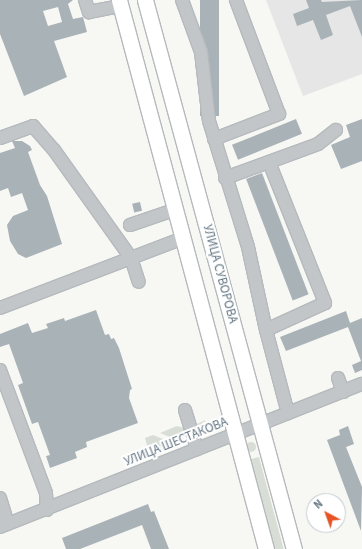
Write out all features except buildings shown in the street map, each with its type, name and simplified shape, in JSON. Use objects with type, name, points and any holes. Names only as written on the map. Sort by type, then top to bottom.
[{"type":"main road","name":"УЛИЦА СУВОРОВА","points":[[145,0],[294,549]]},
{"type":"main road","name":"УЛИЦА СУВОРОВА","points":[[120,3],[174,210],[183,238],[266,549]]},
{"type":"street","points":[[85,0],[89,12],[120,3]]},
{"type":"street","points":[[182,0],[201,52],[209,122],[225,178],[248,247],[266,330],[285,385],[288,413]]},
{"type":"street","points":[[214,139],[279,114],[236,0]]},
{"type":"street","points":[[0,138],[33,126],[131,258],[139,282]]},
{"type":"street","points":[[225,178],[318,144],[336,130]]},
{"type":"street","points":[[266,330],[325,304],[269,162]]},
{"type":"street","points":[[130,225],[174,210]]},
{"type":"street","points":[[0,308],[183,238]]},
{"type":"street","points":[[0,370],[46,493],[47,510]]},
{"type":"street","points":[[338,378],[343,392]]},
{"type":"street","name":"УЛИЦА ШЕСТАКОВА","points":[[4,526],[47,510],[235,433],[362,384]]},
{"type":"street","points":[[185,410],[197,449]]},
{"type":"street","points":[[0,498],[4,526]]},
{"type":"shaded area","points":[[266,0],[362,0],[362,74],[303,96]]},
{"type":"shaded area","points":[[205,420],[207,431],[200,434],[197,424]]},
{"type":"shaded area","points":[[177,426],[184,428],[189,434],[177,440],[160,433]]},
{"type":"shaded area","points":[[153,435],[173,443],[149,452],[145,438]]},
{"type":"shaded area","points":[[249,442],[253,442],[255,443],[255,451],[249,452],[246,449],[246,445]]},
{"type":"shaded area","points":[[259,457],[284,549],[274,549],[250,459]]}]
